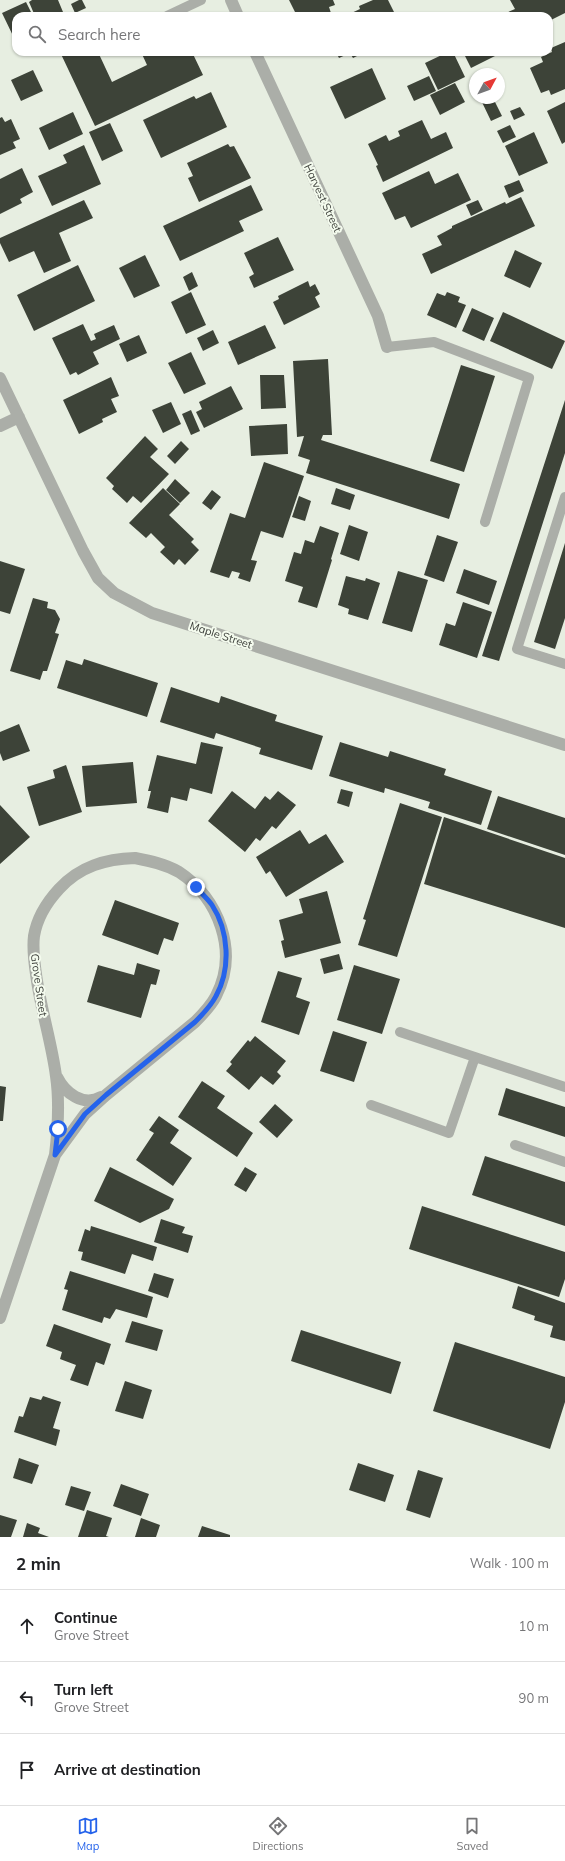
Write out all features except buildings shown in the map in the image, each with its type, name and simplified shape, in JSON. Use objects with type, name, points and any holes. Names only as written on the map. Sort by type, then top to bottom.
[{"type":"street","points":[[231,0],[236,12]]},
{"type":"street","name":"Harvest Street","points":[[257,56],[378,316],[387,347]]},
{"type":"street","name":"Maple Street","points":[[0,378],[82,551],[98,578],[114,593],[152,613],[565,745]]},
{"type":"street","points":[[0,426],[19,417]]},
{"type":"street","name":"Grove Street","points":[[0,1318],[55,1155],[58,1105],[56,1076],[34,960],[34,936],[38,922],[44,909],[63,884],[76,874],[93,865],[112,859],[135,858],[158,863],[179,872],[196,887],[212,905],[222,925],[226,943],[225,965],[222,981],[217,995],[208,1008],[195,1022],[85,1114],[55,1155]]},
{"type":"street","points":[[56,1076],[62,1087],[70,1094],[79,1098],[87,1101],[95,1101],[106,1095]]},
{"type":"lane","points":[[176,12],[201,0]]},
{"type":"lane","points":[[387,347],[434,342],[529,378],[485,522]]},
{"type":"lane","points":[[565,497],[517,649],[565,664]]},
{"type":"lane","points":[[400,1032],[565,1087]]},
{"type":"lane","points":[[371,1105],[449,1133],[475,1057]]},
{"type":"lane","points":[[515,1146],[565,1162]]},
{"type":"route","points":[[58,1129],[55,1155],[85,1114],[106,1095],[167,1047],[195,1022],[208,1008],[217,995],[222,981],[225,965],[226,943],[222,925],[212,905],[196,887]]}]
